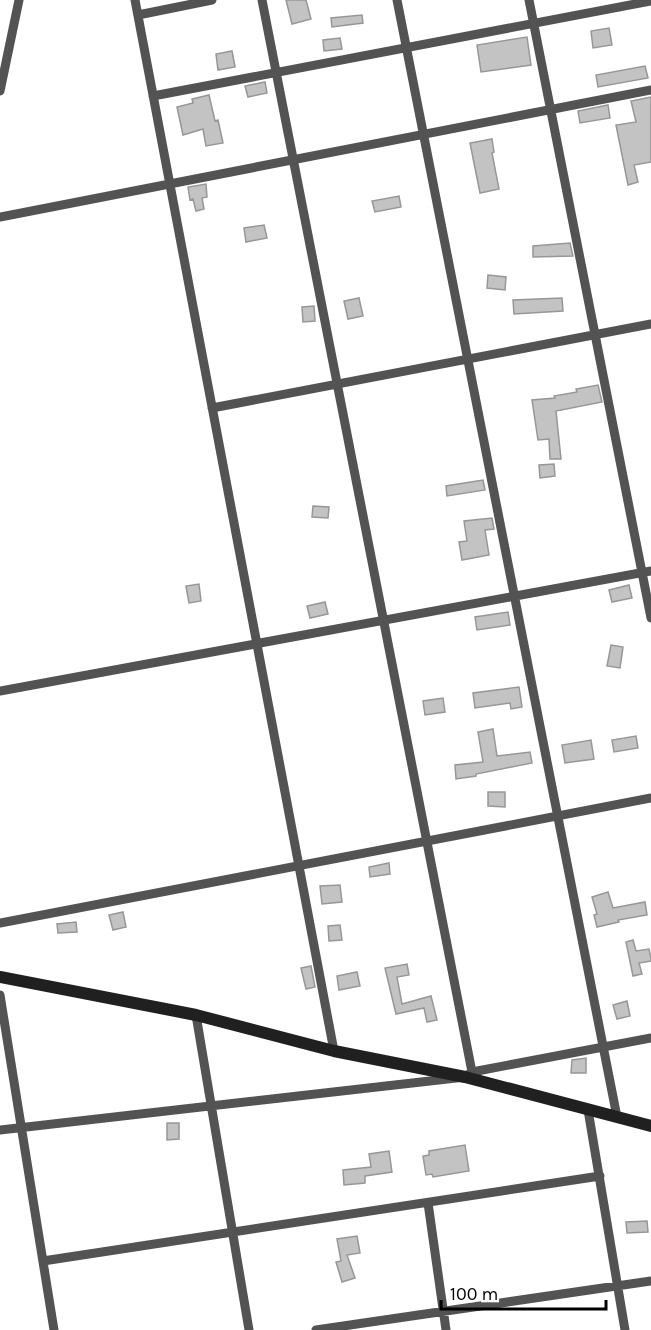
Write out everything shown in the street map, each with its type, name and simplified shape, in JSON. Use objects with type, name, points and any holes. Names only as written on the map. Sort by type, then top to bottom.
[{"type":"street","points":[[0,91],[20,0]]},
{"type":"street","points":[[135,0],[334,1051]]},
{"type":"street","points":[[138,15],[212,0]]},
{"type":"street","points":[[262,0],[427,841],[469,1075]]},
{"type":"street","points":[[397,0],[617,1117]]},
{"type":"street","points":[[529,0],[595,334],[646,572],[651,618]]},
{"type":"street","points":[[153,96],[650,2]]},
{"type":"street","points":[[0,217],[651,90]]},
{"type":"street","points":[[213,408],[651,324]]},
{"type":"street","points":[[0,691],[646,572]]},
{"type":"street","points":[[0,923],[651,798]]},
{"type":"street","points":[[0,977],[196,1015],[334,1051],[469,1075],[651,1126]]},
{"type":"street","points":[[0,994],[54,1330]]},
{"type":"street","points":[[196,1015],[249,1330]]},
{"type":"street","points":[[0,1130],[469,1075],[651,1038]]},
{"type":"street","points":[[588,1110],[625,1330]]},
{"type":"street","points":[[43,1261],[600,1176]]},
{"type":"street","points":[[428,1203],[446,1330]]},
{"type":"street","points":[[316,1330],[651,1281]]},
{"type":"building","points":[[286,0],[306,0],[311,19],[292,24]]},
{"type":"building","points":[[362,15],[363,23],[332,27],[331,18]]},
{"type":"building","points":[[609,28],[612,45],[593,48],[591,31]]},
{"type":"building","points":[[527,37],[531,65],[481,72],[477,45]]},
{"type":"building","points":[[340,38],[342,49],[324,51],[323,40]]},
{"type":"building","points":[[232,51],[235,67],[218,70],[216,54]]},
{"type":"building","points":[[645,66],[648,78],[598,87],[596,75]]},
{"type":"building","points":[[265,82],[267,93],[248,97],[245,86]]},
{"type":"building","points":[[209,95],[223,143],[206,146],[203,129],[183,135],[177,107],[193,103],[192,99]]},
{"type":"building","points":[[651,97],[651,162],[634,165],[638,182],[628,185],[616,125],[636,122],[631,101]]},
{"type":"building","points":[[608,105],[610,118],[580,123],[578,111]]},
{"type":"building","points":[[492,139],[494,152],[492,153],[499,189],[480,193],[470,143]]},
{"type":"building","points":[[206,184],[207,197],[202,198],[204,209],[196,211],[193,199],[190,200],[188,187]]},
{"type":"building","points":[[399,196],[401,207],[375,212],[372,201]]},
{"type":"building","points":[[264,225],[267,238],[246,242],[244,228]]},
{"type":"building","points":[[570,243],[573,256],[533,257],[533,246]]},
{"type":"building","points":[[488,275],[506,277],[505,290],[487,288]]},
{"type":"building","points":[[359,298],[363,316],[348,319],[344,301]]},
{"type":"building","points":[[562,298],[563,311],[514,314],[513,300]]},
{"type":"building","points":[[314,306],[315,321],[303,322],[302,307]]},
{"type":"building","points":[[598,385],[602,402],[556,411],[561,459],[550,459],[549,439],[538,440],[532,400],[555,398],[554,396],[577,392],[576,389]]},
{"type":"building","points":[[554,464],[555,476],[540,478],[539,465]]},
{"type":"building","points":[[483,480],[485,490],[447,496],[446,486]]},
{"type":"building","points":[[313,506],[329,507],[328,518],[312,517]]},
{"type":"building","points":[[492,518],[494,529],[485,530],[489,555],[462,560],[459,542],[467,541],[464,521]]},
{"type":"building","points":[[199,584],[201,601],[189,603],[186,586]]},
{"type":"building","points":[[629,585],[632,598],[612,602],[609,590]]},
{"type":"building","points":[[325,602],[328,614],[310,618],[307,606]]},
{"type":"building","points":[[508,612],[510,625],[477,630],[475,617]]},
{"type":"building","points":[[611,645],[623,647],[620,668],[607,666]]},
{"type":"building","points":[[519,687],[522,707],[511,709],[510,703],[475,708],[473,693]]},
{"type":"building","points":[[443,698],[445,712],[425,715],[423,701]]},
{"type":"building","points":[[493,729],[497,756],[530,752],[532,763],[456,779],[455,765],[483,762],[478,732]]},
{"type":"building","points":[[636,736],[638,748],[614,752],[612,740]]},
{"type":"building","points":[[591,740],[594,759],[565,763],[562,745]]},
{"type":"building","points":[[488,792],[505,792],[505,807],[488,806]]},
{"type":"building","points":[[389,863],[390,874],[370,877],[369,867]]},
{"type":"building","points":[[340,885],[342,902],[322,904],[320,886]]},
{"type":"building","points":[[608,892],[613,908],[645,902],[647,915],[618,920],[619,922],[597,927],[594,915],[597,914],[592,897]]},
{"type":"building","points":[[123,912],[126,927],[113,930],[109,915]]},
{"type":"building","points":[[76,922],[77,932],[58,933],[57,924]]},
{"type":"building","points":[[340,925],[342,940],[329,941],[328,926]]},
{"type":"building","points":[[633,940],[636,951],[649,949],[651,961],[639,963],[642,974],[633,976],[626,942]]},
{"type":"building","points":[[407,964],[409,975],[397,977],[402,1004],[431,996],[437,1020],[427,1022],[424,1008],[396,1014],[385,968]]},
{"type":"building","points":[[311,966],[315,987],[306,989],[301,968]]},
{"type":"building","points":[[357,972],[360,986],[339,990],[337,976]]},
{"type":"building","points":[[627,1001],[630,1016],[617,1019],[613,1005]]},
{"type":"building","points":[[586,1058],[586,1073],[571,1073],[572,1060]]},
{"type":"building","points":[[167,1123],[179,1123],[179,1139],[167,1140]]},
{"type":"building","points":[[465,1145],[469,1171],[433,1177],[432,1174],[426,1175],[423,1156],[429,1155],[429,1151]]},
{"type":"building","points":[[389,1151],[392,1172],[365,1176],[365,1183],[344,1185],[343,1170],[371,1167],[369,1154]]},
{"type":"building","points":[[647,1221],[648,1232],[627,1233],[626,1222]]},
{"type":"building","points":[[357,1236],[360,1253],[347,1255],[355,1278],[342,1282],[336,1262],[341,1261],[337,1239]]}]
